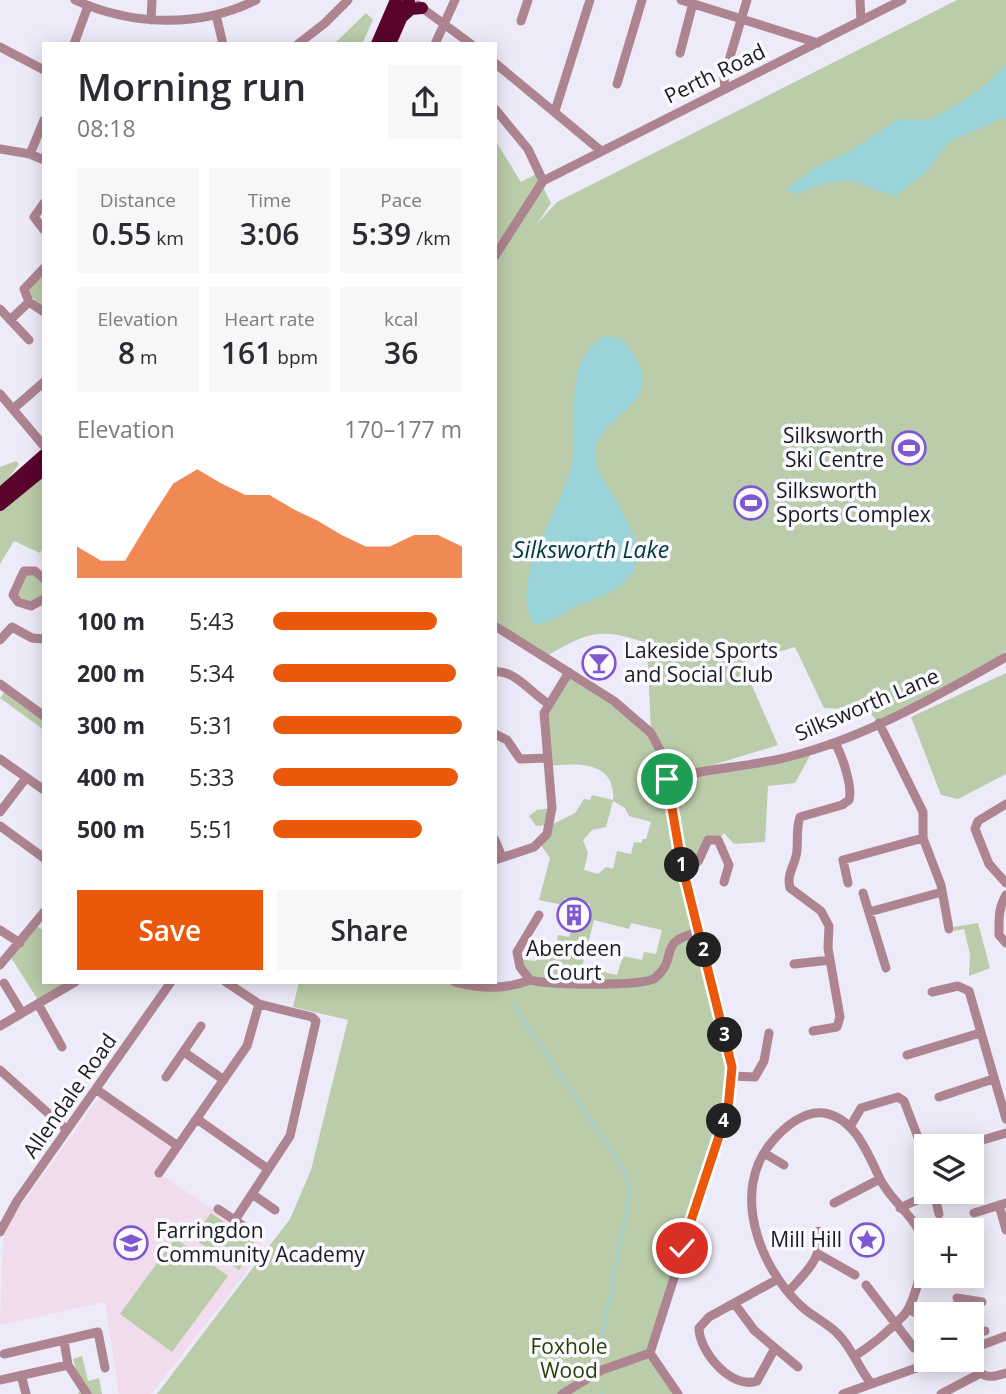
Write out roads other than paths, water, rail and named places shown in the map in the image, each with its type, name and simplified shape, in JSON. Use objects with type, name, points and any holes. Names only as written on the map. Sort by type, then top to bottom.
[{"type":"highway","points":[[378,42],[396,0]]},
{"type":"highway","points":[[391,42],[408,0]]},
{"type":"highway","points":[[402,16],[411,9],[422,8]]},
{"type":"highway","points":[[0,494],[42,458]]},
{"type":"highway","points":[[0,505],[42,471]]},
{"type":"street","points":[[75,0],[88,6],[151,20],[216,15],[256,0]]},
{"type":"street","points":[[151,20],[152,0]]},
{"type":"street","points":[[408,0],[468,42]]},
{"type":"street","points":[[436,42],[455,0]]},
{"type":"street","points":[[521,21],[528,0]]},
{"type":"street","points":[[555,111],[590,0]]},
{"type":"street","points":[[617,84],[642,0]]},
{"type":"street","points":[[681,0],[818,43]]},
{"type":"street","points":[[725,89],[724,77],[747,0]]},
{"type":"street","points":[[860,0],[861,21]]},
{"type":"street","name":"Perth Road","points":[[543,181],[902,0]]},
{"type":"street","points":[[300,42],[343,2]]},
{"type":"street","points":[[680,53],[693,3]]},
{"type":"street","points":[[75,42],[88,6]]},
{"type":"street","points":[[216,15],[223,42]]},
{"type":"street","points":[[0,47],[42,69]]},
{"type":"street","points":[[497,65],[600,150]]},
{"type":"street","points":[[497,111],[528,149],[543,181],[497,253]]},
{"type":"street","points":[[30,153],[42,125]]},
{"type":"street","points":[[5,150],[30,153],[42,159]]},
{"type":"street","points":[[42,206],[34,217],[42,227]]},
{"type":"street","points":[[42,270],[25,285],[24,294],[29,302],[42,311]]},
{"type":"street","points":[[10,320],[29,302]]},
{"type":"street","points":[[0,309],[29,340]]},
{"type":"street","points":[[13,410],[42,384]]},
{"type":"street","points":[[0,394],[42,444]]},
{"type":"street","points":[[42,577],[35,571],[24,571],[13,595],[18,602],[31,606],[42,600]]},
{"type":"street","points":[[0,640],[12,627],[32,638],[42,639]]},
{"type":"street","points":[[497,627],[614,701],[651,733],[661,752],[685,876],[732,1067],[728,1109],[650,1353]]},
{"type":"street","name":"Silksworth Lane","points":[[667,779],[702,769],[751,765],[835,743],[936,697],[1006,657]]},
{"type":"street","points":[[497,672],[512,675],[532,694],[549,704]]},
{"type":"street","points":[[499,858],[534,847],[547,834],[551,817],[543,724],[549,704],[569,672]]},
{"type":"street","points":[[0,684],[42,715]]},
{"type":"street","points":[[879,723],[923,812],[923,838],[942,892],[949,929]]},
{"type":"street","points":[[497,735],[507,740],[520,759],[547,758]]},
{"type":"street","points":[[813,1031],[838,1027],[840,1017],[830,960],[829,926],[821,911],[795,894],[788,881],[797,854],[796,827],[800,817],[842,806],[849,800],[850,786],[842,754],[835,743]]},
{"type":"street","points":[[0,759],[42,789]]},
{"type":"street","points":[[0,812],[26,778]]},
{"type":"street","points":[[1004,877],[989,864],[975,829],[978,821],[1006,804]]},
{"type":"street","points":[[0,826],[42,857]]},
{"type":"street","points":[[848,883],[843,860],[923,838]]},
{"type":"street","points":[[685,876],[699,860],[708,841],[718,841],[729,865],[724,881]]},
{"type":"street","points":[[869,912],[942,892]]},
{"type":"street","points":[[863,893],[886,968]]},
{"type":"street","points":[[1006,895],[1000,909],[999,935],[1006,943]]},
{"type":"street","points":[[0,965],[42,915]]},
{"type":"street","points":[[530,980],[520,967],[517,952],[538,915]]},
{"type":"street","points":[[0,930],[20,943]]},
{"type":"street","points":[[463,984],[480,988],[518,985],[530,980],[634,983],[652,980],[664,968],[672,943],[680,936],[700,932]]},
{"type":"street","points":[[794,964],[830,960]]},
{"type":"street","points":[[4,983],[22,1013]]},
{"type":"street","points":[[0,1026],[72,984]]},
{"type":"street","name":"Allendale Road","points":[[0,1232],[17,1201],[170,984]]},
{"type":"street","points":[[229,984],[259,1004],[312,1017],[316,1021],[290,1136],[234,1220]]},
{"type":"street","points":[[932,992],[958,986],[969,991],[1006,1119]]},
{"type":"street","points":[[38,1004],[62,1047]]},
{"type":"street","points":[[159,1173],[247,1046],[259,1004]]},
{"type":"street","points":[[166,1077],[201,1026]]},
{"type":"street","points":[[731,1076],[754,1077],[764,1060],[769,1033]]},
{"type":"street","points":[[906,1055],[980,1033]]},
{"type":"street","points":[[184,1052],[223,1080]]},
{"type":"street","points":[[0,1070],[67,1130]]},
{"type":"street","points":[[939,1097],[993,1079]]},
{"type":"street","points":[[97,1090],[178,1146]]},
{"type":"street","points":[[849,1127],[861,1108],[898,1097],[904,1101],[917,1134]]},
{"type":"street","points":[[855,1356],[908,1309],[923,1258],[918,1228],[880,1179],[869,1154],[844,1120],[823,1113],[803,1117],[786,1127],[764,1153],[752,1177],[751,1194],[761,1242],[778,1279],[801,1306],[838,1334],[870,1382]]},
{"type":"street","points":[[197,1119],[268,1169]]},
{"type":"street","points":[[984,1140],[1006,1133]]},
{"type":"street","points":[[764,1153],[784,1165]]},
{"type":"street","points":[[834,1203],[880,1179]]},
{"type":"street","points":[[251,1194],[275,1210]]},
{"type":"street","points":[[900,1208],[914,1201]]},
{"type":"street","points":[[937,1204],[939,1214]]},
{"type":"street","points":[[974,1213],[1003,1204],[1006,1230]]},
{"type":"street","points":[[218,1209],[245,1227]]},
{"type":"street","points":[[788,1292],[818,1254],[818,1231]]},
{"type":"street","points":[[818,1254],[855,1275]]},
{"type":"street","points":[[775,1348],[757,1381],[752,1382],[729,1375],[719,1365],[702,1343],[699,1328],[709,1317],[778,1279]]},
{"type":"street","points":[[866,1285],[914,1348]]},
{"type":"street","points":[[957,1298],[982,1302]]},
{"type":"street","points":[[734,1303],[754,1330],[798,1367]]},
{"type":"street","points":[[908,1309],[914,1312]]},
{"type":"street","points":[[4,1354],[98,1332],[105,1368]]},
{"type":"street","points":[[984,1344],[1006,1336]]},
{"type":"street","points":[[64,1341],[68,1365],[82,1391]]},
{"type":"street","points":[[562,1394],[602,1370],[650,1353]]},
{"type":"street","points":[[650,1353],[678,1394]]},
{"type":"street","points":[[0,1380],[68,1365]]},
{"type":"street","points":[[843,1394],[914,1368]]},
{"type":"street","points":[[941,1394],[979,1374],[988,1378],[1006,1373]]},
{"type":"street","points":[[21,1375],[26,1394]]},
{"type":"water","points":[[1006,65],[1006,121],[1002,118],[949,142],[927,171],[897,195],[851,181],[827,183],[798,194],[786,189],[819,165],[849,152],[899,119],[929,120],[955,106],[982,88]]},
{"type":"water","name":"Silksworth Lake","points":[[606,336],[627,345],[641,370],[642,385],[638,397],[599,438],[595,452],[599,470],[629,526],[635,543],[637,558],[634,571],[624,583],[607,594],[554,619],[537,624],[533,623],[527,608],[530,571],[571,467],[574,396],[579,368],[590,349]]},
{"type":"waterway","points":[[514,1006],[625,1172],[630,1193],[596,1368]]},
{"type":"place","name":"Silksworth Ski Centre","points":[[909,448]]},
{"type":"place","name":"Silksworth Sports Complex","points":[[751,503]]},
{"type":"place","name":"Lakeside Sports and Social Club","points":[[599,663]]},
{"type":"place","name":"Aberdeen Court","points":[[574,915]]},
{"type":"place","name":"Mill Hill","points":[[867,1240]]},
{"type":"place","name":"Farringdon Community Academy","points":[[131,1243]]},
{"type":"park label","name":"Foxhole Wood","points":[[569,1359]]}]
